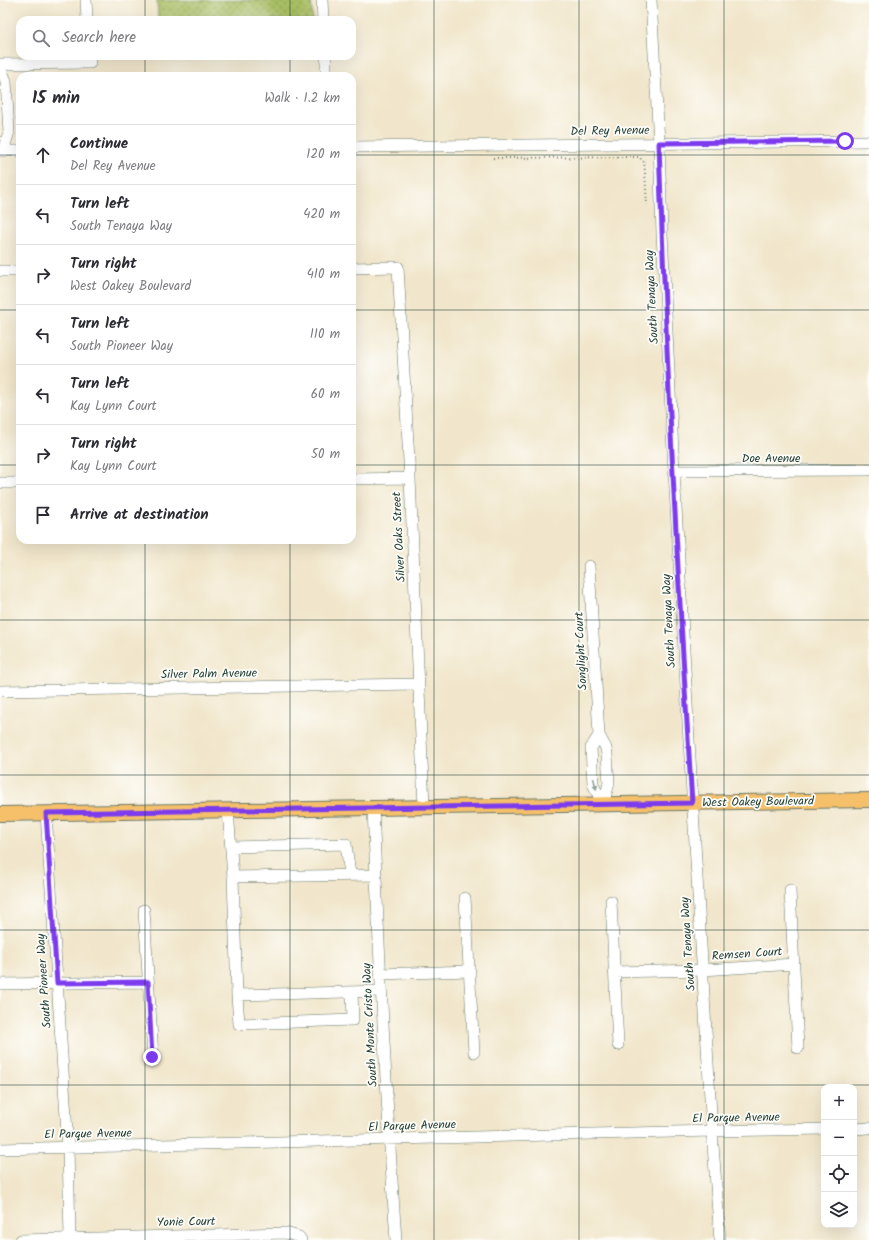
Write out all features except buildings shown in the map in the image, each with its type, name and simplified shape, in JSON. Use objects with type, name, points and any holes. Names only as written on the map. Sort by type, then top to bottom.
[{"type":"main road","name":"West Oakey Boulevard","points":[[0,814],[869,800]]},
{"type":"street","points":[[86,0],[87,16]]},
{"type":"street","points":[[322,0],[323,16]]},
{"type":"street","name":"South Tenaya Way","points":[[651,0],[692,803],[720,1240]]},
{"type":"street","points":[[16,151],[1,149],[9,132],[4,117],[6,81],[0,65],[75,60]]},
{"type":"street","points":[[326,60],[326,72]]},
{"type":"street","name":"Del Rey Avenue","points":[[356,147],[869,141]]},
{"type":"street","name":"Silver Oaks Street","points":[[356,268],[398,267],[410,478],[424,807]]},
{"type":"street","points":[[0,271],[16,271]]},
{"type":"street","name":"Doe Avenue","points":[[674,471],[869,470]]},
{"type":"street","points":[[356,479],[410,478]]},
{"type":"street","points":[[0,483],[16,483]]},
{"type":"street","name":"Songlight Court","points":[[589,566],[599,735],[606,748],[607,764],[608,783],[603,805]]},
{"type":"street","name":"Silver Palm Avenue","points":[[0,691],[419,684]]},
{"type":"street","name":"Songlight Court","points":[[599,735],[591,748],[593,784],[603,805]]},
{"type":"street","points":[[592,764],[607,764]]},
{"type":"street","name":"South Monte Cristo Way","points":[[373,808],[380,974],[396,1240]]},
{"type":"street","points":[[228,810],[233,877],[239,1024],[353,1020],[352,992]]},
{"type":"street","name":"South Pioneer Way","points":[[46,813],[68,1147]]},
{"type":"street","points":[[231,847],[346,844],[350,875]]},
{"type":"street","points":[[233,877],[376,875]]},
{"type":"street","name":"Remsen Court","points":[[790,890],[798,1048]]},
{"type":"street","points":[[465,898],[474,1052]]},
{"type":"street","points":[[610,901],[618,1045]]},
{"type":"street","points":[[144,910],[152,1057]]},
{"type":"street","name":"Remsen Court","points":[[614,972],[703,970],[794,964]]},
{"type":"street","points":[[380,974],[470,971]]},
{"type":"street","points":[[0,984],[148,982]]},
{"type":"street","points":[[237,995],[381,991]]},
{"type":"street","points":[[857,1128],[869,1128]]},
{"type":"street","name":"El Parque Avenue","points":[[0,1149],[821,1129]]},
{"type":"street","points":[[68,1147],[70,1238]]},
{"type":"street","name":"Yonie Court","points":[[21,1240],[286,1232],[299,1237],[301,1240]]},
{"type":"path","points":[[493,158],[639,157],[644,162],[647,205]]},
{"type":"green space","points":[[157,0],[311,0],[313,16],[158,16]]},
{"type":"route","points":[[152,1057],[148,982],[57,983],[46,813],[692,803],[662,233],[659,143],[845,141]]}]
